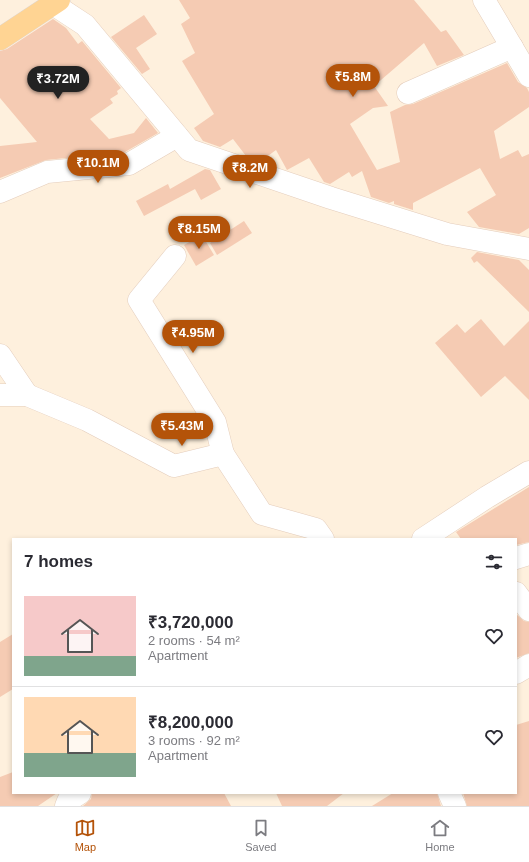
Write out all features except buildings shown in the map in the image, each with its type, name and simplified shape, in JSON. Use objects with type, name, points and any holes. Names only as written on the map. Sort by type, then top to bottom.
[{"type":"main road","points":[[0,39],[54,1]]},
{"type":"street","points":[[484,0],[529,76]]},
{"type":"street","points":[[54,1],[85,25],[189,150],[330,198],[447,234],[529,249]]},
{"type":"street","points":[[408,93],[512,47]]},
{"type":"street","points":[[0,192],[47,172],[129,164],[177,136]]},
{"type":"street","points":[[174,256],[140,300],[216,422],[223,454],[262,514],[316,529],[322,538]]},
{"type":"street","points":[[0,355],[27,395]]},
{"type":"street","points":[[0,395],[27,395],[86,420],[174,466],[223,454]]},
{"type":"street","points":[[435,536],[487,497],[529,472]]},
{"type":"street","points":[[517,558],[529,554]]},
{"type":"street","points":[[517,594],[529,610]]},
{"type":"street","points":[[517,672],[529,665]]},
{"type":"street","points":[[66,806],[68,801],[78,794]]},
{"type":"street","points":[[449,794],[455,806]]}]
